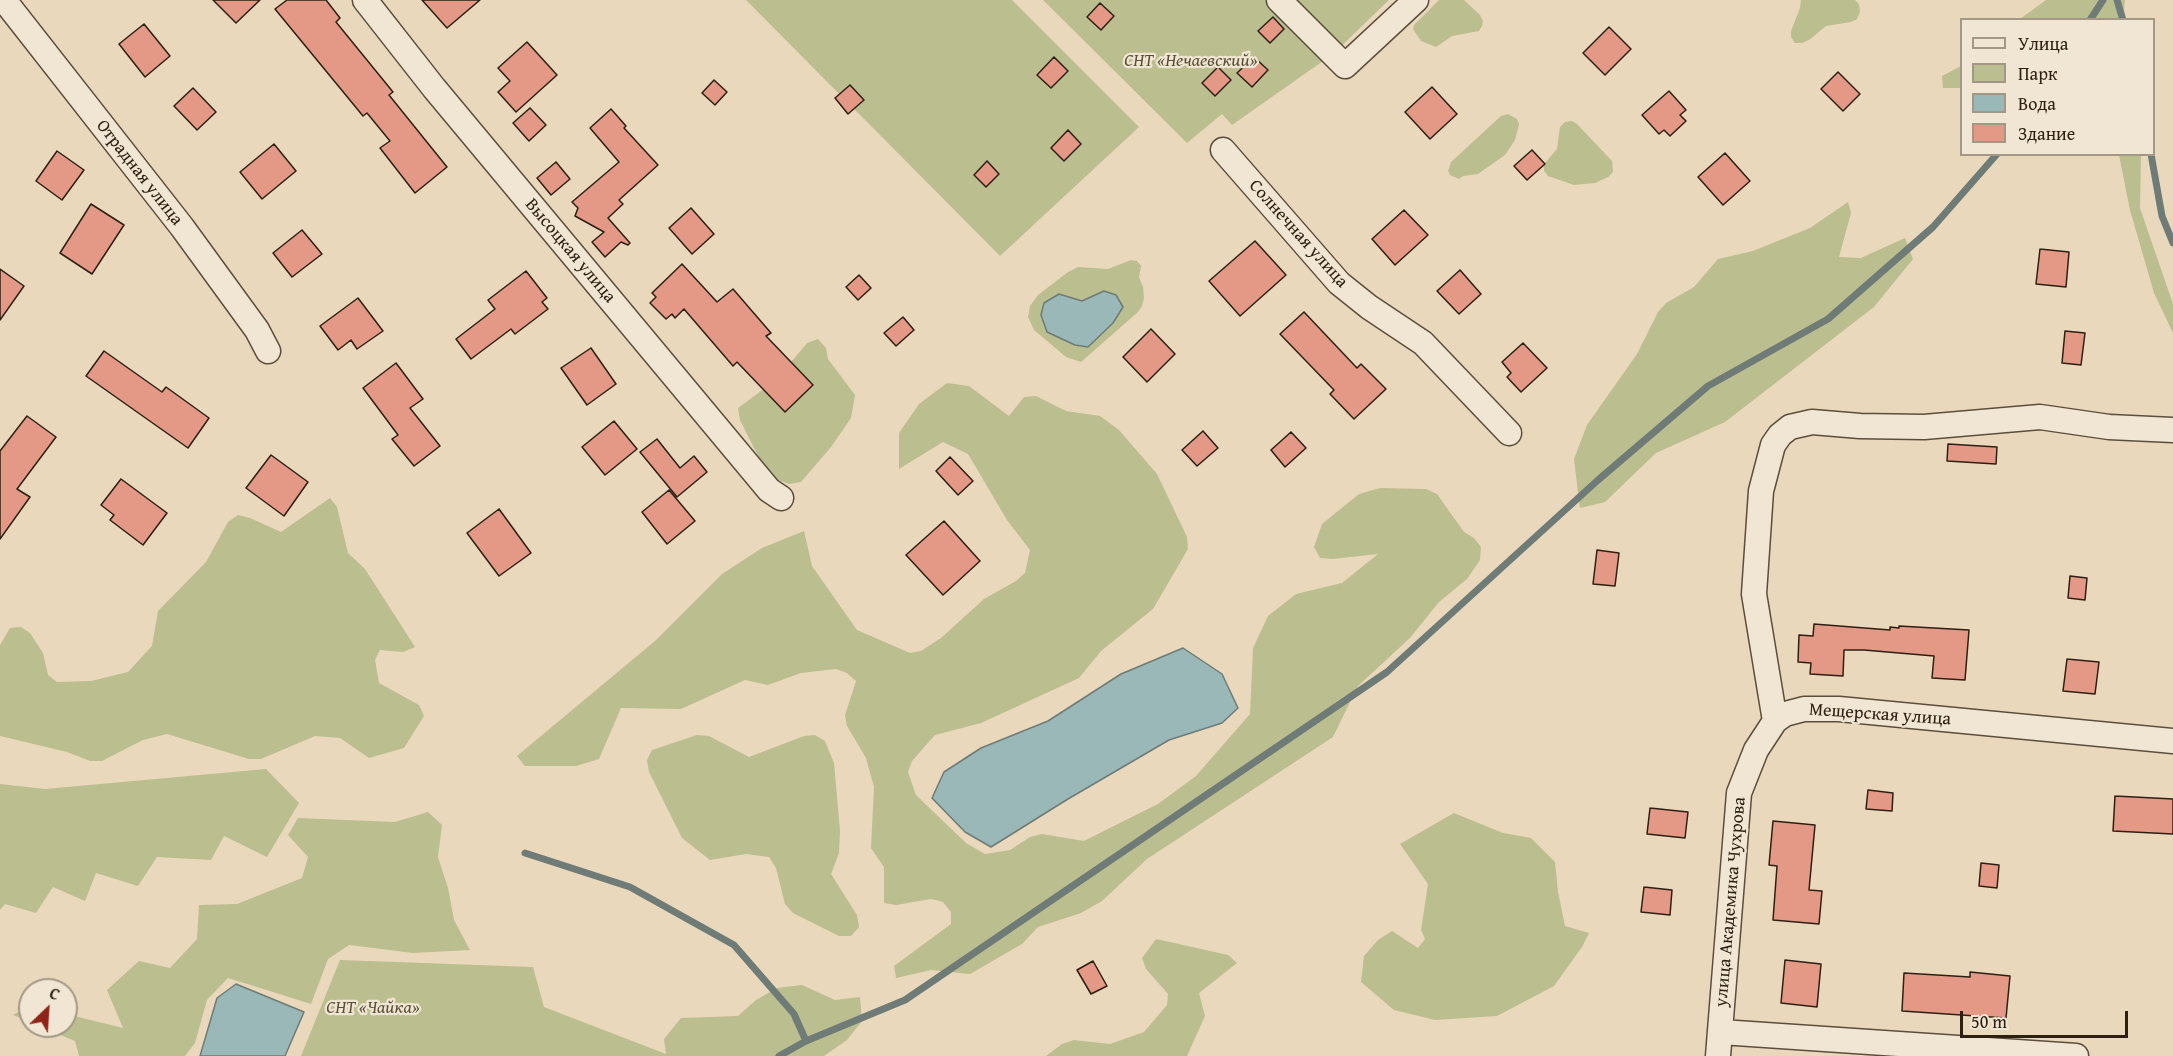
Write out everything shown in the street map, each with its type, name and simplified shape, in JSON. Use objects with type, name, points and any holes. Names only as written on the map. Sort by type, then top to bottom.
[{"type":"street","name":"Отрадная улица","points":[[4,0],[182,227],[257,330],[268,351]]},
{"type":"street","name":"Высоцкая улица","points":[[365,0],[434,88],[769,490],[781,498]]},
{"type":"street","points":[[1279,0],[1346,66],[1416,0]]},
{"type":"street","name":"Солнечная улица","points":[[1223,150],[1339,283],[1423,344],[1509,433]]},
{"type":"street","points":[[1775,721],[1754,594],[1761,491],[1773,445],[1790,427],[1812,422],[1860,426],[1924,427],[2040,417],[2109,427],[2173,430]]},
{"type":"street","name":"Мещерская улица","points":[[1775,721],[1791,711],[1839,709],[2173,741]]},
{"type":"street","name":"улица Академика Чухрова","points":[[1720,1044],[1739,793],[1756,750],[1775,721]]},
{"type":"street","points":[[1720,1044],[2076,1056]]},
{"type":"green space","points":[[746,0],[1012,0],[1139,127],[1000,256]]},
{"type":"green space","name":"СНТ «Нечаевский»","points":[[1043,0],[1389,0],[1333,54],[1232,125],[1222,114],[1187,143]]},
{"type":"green space","points":[[1439,0],[1464,0],[1480,15],[1483,21],[1479,31],[1452,36],[1436,47],[1421,41],[1413,29],[1414,25]]},
{"type":"green space","points":[[1801,0],[1855,0],[1859,4],[1860,12],[1857,19],[1851,22],[1826,26],[1809,40],[1795,43],[1791,37],[1791,31]]},
{"type":"green space","points":[[2046,0],[2125,0],[2123,18],[2021,18]]},
{"type":"green space","points":[[1960,67],[1960,88],[1943,88],[1942,76]]},
{"type":"green space","points":[[1508,114],[1517,119],[1519,124],[1515,140],[1505,155],[1478,174],[1463,176],[1459,179],[1450,175],[1448,171],[1451,162],[1501,116]]},
{"type":"green space","points":[[1572,121],[1612,161],[1613,172],[1608,177],[1595,183],[1574,185],[1548,176],[1544,171],[1544,164],[1557,149],[1560,127],[1565,122]]},
{"type":"green space","points":[[2119,156],[2141,156],[2140,208],[2173,304],[2173,333],[2154,293],[2130,210]]},
{"type":"green space","points":[[1848,202],[1851,213],[1839,257],[1861,258],[1905,238],[1913,259],[1874,307],[1725,422],[1656,453],[1605,502],[1580,508],[1574,459],[1587,425],[1637,354],[1658,312],[1666,303],[1694,287],[1718,259],[1753,251],[1810,228]]},
{"type":"green space","points":[[1131,260],[1137,261],[1141,266],[1139,277],[1143,287],[1142,306],[1081,362],[1066,357],[1034,330],[1028,317],[1030,306],[1038,295],[1068,272],[1078,267],[1108,269]]},
{"type":"green space","points":[[818,339],[826,348],[828,359],[855,395],[851,418],[831,447],[801,482],[789,484],[768,476],[740,420],[738,408],[776,380],[807,343]]},
{"type":"green space","points":[[947,383],[969,386],[1009,416],[1024,397],[1036,396],[1066,411],[1100,416],[1119,430],[1157,474],[1187,537],[1188,549],[1153,609],[1101,651],[1079,678],[981,723],[935,735],[912,761],[908,772],[916,795],[966,843],[985,854],[1010,850],[1030,837],[1042,834],[1084,841],[1158,804],[1196,776],[1250,714],[1253,648],[1268,616],[1296,594],[1342,583],[1378,554],[1332,559],[1320,558],[1314,547],[1322,524],[1359,494],[1380,488],[1426,489],[1437,494],[1464,532],[1474,538],[1481,547],[1480,560],[1467,579],[1439,602],[1410,638],[1358,686],[1333,737],[1147,859],[1102,901],[1081,913],[1038,927],[1022,944],[970,974],[931,970],[896,978],[894,966],[951,924],[951,912],[943,902],[931,899],[896,905],[884,903],[884,867],[871,848],[874,787],[866,758],[847,726],[845,715],[856,681],[847,673],[836,669],[801,673],[768,685],[745,680],[681,709],[621,708],[599,759],[576,766],[525,766],[517,756],[655,641],[722,574],[762,548],[804,531],[812,566],[857,630],[910,653],[921,651],[941,638],[984,599],[1016,581],[1025,573],[1030,550],[1007,520],[968,454],[943,442],[899,469],[899,433],[919,404]]},
{"type":"green space","points":[[330,498],[337,507],[348,553],[365,569],[415,647],[403,652],[380,650],[375,660],[379,683],[419,705],[424,716],[404,748],[369,758],[340,738],[315,736],[261,759],[249,759],[167,734],[143,740],[102,761],[90,761],[67,752],[0,736],[0,645],[10,628],[21,627],[30,633],[43,653],[48,675],[57,682],[91,681],[128,672],[152,646],[158,611],[206,562],[228,522],[238,515],[281,532]]},
{"type":"green space","points":[[697,735],[709,736],[749,757],[804,736],[815,735],[825,741],[834,763],[840,831],[839,853],[831,874],[857,915],[859,927],[851,936],[839,936],[793,913],[785,904],[776,868],[769,857],[746,854],[710,860],[682,838],[649,772],[647,760],[652,750]]},
{"type":"green space","points":[[266,769],[299,803],[267,857],[224,836],[211,860],[157,857],[138,886],[96,873],[85,901],[53,887],[36,913],[5,904],[0,910],[0,784],[45,789]]},
{"type":"green space","points":[[428,812],[442,825],[438,857],[448,888],[454,920],[470,950],[413,953],[349,945],[328,959],[311,1004],[228,978],[207,1000],[195,1043],[185,1056],[79,1056],[75,1041],[68,1038],[78,1038],[78,1017],[123,1028],[107,990],[139,961],[170,968],[197,939],[199,905],[237,904],[302,878],[308,857],[288,835],[298,818],[395,822]]},
{"type":"green space","points":[[1454,813],[1503,833],[1531,838],[1555,862],[1565,926],[1589,933],[1582,947],[1554,986],[1497,1016],[1435,1020],[1394,1010],[1361,982],[1364,956],[1378,940],[1392,931],[1418,948],[1425,939],[1421,930],[1428,884],[1400,844]]},
{"type":"green space","points":[[1156,939],[1228,955],[1237,963],[1199,993],[1205,1016],[1187,1056],[1046,1056],[1062,1044],[1074,1040],[1110,1044],[1144,1032],[1167,1005],[1168,994],[1146,969],[1142,958]]},
{"type":"green space","name":"СНТ «Чайка»","points":[[340,960],[533,967],[544,1007],[666,1054],[664,1039],[681,1018],[738,1016],[756,1000],[777,988],[802,985],[835,1000],[860,997],[862,1021],[847,1040],[824,1056],[301,1056]]},
{"type":"water","points":[[1104,291],[1116,295],[1123,307],[1113,323],[1088,347],[1075,345],[1047,332],[1041,315],[1044,303],[1059,294],[1082,301]]},
{"type":"water","points":[[1183,648],[1222,674],[1238,708],[1222,723],[1169,740],[991,847],[965,832],[932,798],[944,772],[981,748],[1048,721],[1121,674]]},
{"type":"water","points":[[236,984],[304,1012],[285,1056],[200,1056],[217,998]]},
{"type":"building","points":[[213,0],[260,0],[236,23]]},
{"type":"building","points":[[287,0],[326,0],[340,18],[336,22],[393,92],[389,95],[447,167],[415,193],[380,148],[390,141],[367,113],[363,116],[275,9]]},
{"type":"building","points":[[422,0],[480,0],[447,28]]},
{"type":"building","points":[[1100,3],[1114,16],[1101,30],[1087,17]]},
{"type":"building","points":[[1273,17],[1284,29],[1270,43],[1258,31]]},
{"type":"building","points":[[144,24],[170,56],[145,77],[119,44]]},
{"type":"building","points":[[1609,27],[1631,49],[1605,75],[1583,53]]},
{"type":"building","points":[[527,42],[557,75],[516,112],[498,92],[510,81],[498,68]]},
{"type":"building","points":[[1054,57],[1068,71],[1051,88],[1037,75]]},
{"type":"building","points":[[1254,57],[1268,70],[1252,87],[1237,73]]},
{"type":"building","points":[[1218,67],[1231,80],[1215,96],[1202,83]]},
{"type":"building","points":[[1838,72],[1860,94],[1843,111],[1821,89]]},
{"type":"building","points":[[714,80],[727,92],[715,105],[702,93]]},
{"type":"building","points":[[850,85],[864,100],[848,114],[835,98]]},
{"type":"building","points":[[1432,87],[1457,114],[1430,139],[1405,112]]},
{"type":"building","points":[[193,88],[216,112],[197,130],[174,106]]},
{"type":"building","points":[[1669,91],[1686,110],[1680,115],[1686,121],[1670,136],[1664,130],[1659,134],[1642,115]]},
{"type":"building","points":[[530,108],[546,125],[529,141],[513,123]]},
{"type":"building","points":[[611,109],[626,126],[624,128],[658,165],[619,200],[623,204],[608,218],[630,243],[628,245],[621,242],[605,257],[592,242],[604,232],[575,216],[578,208],[572,202],[619,162],[590,128]]},
{"type":"building","points":[[1068,130],[1081,144],[1064,161],[1051,148]]},
{"type":"building","points":[[274,144],[296,171],[262,199],[240,172]]},
{"type":"building","points":[[1532,150],[1545,164],[1527,180],[1514,166]]},
{"type":"building","points":[[57,151],[84,170],[62,200],[36,181]]},
{"type":"building","points":[[1725,153],[1750,181],[1723,205],[1698,177]]},
{"type":"building","points":[[987,161],[999,174],[986,187],[974,175]]},
{"type":"building","points":[[556,162],[570,179],[551,195],[537,178]]},
{"type":"building","points":[[91,204],[124,225],[92,274],[60,253]]},
{"type":"building","points":[[691,208],[714,234],[692,254],[669,228]]},
{"type":"building","points":[[1404,210],[1428,235],[1395,265],[1372,239]]},
{"type":"building","points":[[302,230],[322,254],[292,277],[273,253]]},
{"type":"building","points":[[1255,241],[1286,275],[1240,316],[1209,281]]},
{"type":"building","points":[[2040,249],[2069,252],[2066,287],[2036,284]]},
{"type":"building","points":[[682,264],[717,302],[733,289],[771,333],[766,336],[813,385],[785,412],[737,362],[733,366],[684,309],[675,318],[672,314],[666,319],[650,303],[656,297],[652,293]]},
{"type":"building","points":[[0,269],[24,286],[0,320]]},
{"type":"building","points":[[1460,270],[1481,294],[1459,314],[1437,291]]},
{"type":"building","points":[[526,271],[547,298],[542,302],[548,309],[515,334],[511,329],[471,359],[456,339],[495,309],[488,300]]},
{"type":"building","points":[[859,275],[871,288],[858,300],[846,287]]},
{"type":"building","points":[[358,298],[383,331],[357,349],[351,340],[338,350],[320,326]]},
{"type":"building","points":[[1304,312],[1357,368],[1361,364],[1386,389],[1354,419],[1330,394],[1334,390],[1280,334]]},
{"type":"building","points":[[903,317],[914,330],[896,346],[884,333]]},
{"type":"building","points":[[1151,329],[1175,354],[1147,382],[1123,357]]},
{"type":"building","points":[[2065,331],[2085,333],[2081,365],[2062,363]]},
{"type":"building","points":[[1523,343],[1547,368],[1521,392],[1507,377],[1511,373],[1502,362]]},
{"type":"building","points":[[591,348],[616,384],[587,405],[561,368]]},
{"type":"building","points":[[104,351],[162,392],[166,387],[209,418],[188,448],[86,376]]},
{"type":"building","points":[[396,363],[423,399],[410,408],[440,446],[414,466],[392,439],[398,435],[363,388]]},
{"type":"building","points":[[27,416],[56,437],[17,489],[30,497],[0,539],[0,451]]},
{"type":"building","points":[[614,421],[637,449],[605,475],[582,447]]},
{"type":"building","points":[[1203,431],[1218,448],[1197,466],[1182,450]]},
{"type":"building","points":[[1291,432],[1306,448],[1285,467],[1271,450]]},
{"type":"building","points":[[657,439],[680,468],[694,456],[707,472],[677,497],[640,452]]},
{"type":"building","points":[[1948,444],[1997,447],[1996,464],[1947,461]]},
{"type":"building","points":[[271,455],[308,482],[284,516],[246,488]]},
{"type":"building","points":[[950,457],[973,481],[958,495],[936,471]]},
{"type":"building","points":[[121,479],[167,513],[143,545],[110,520],[114,515],[101,505]]},
{"type":"building","points":[[669,490],[695,521],[667,544],[642,512]]},
{"type":"building","points":[[499,509],[531,553],[499,576],[467,533]]},
{"type":"building","points":[[944,521],[980,561],[943,595],[906,555]]},
{"type":"building","points":[[1597,550],[1619,553],[1615,586],[1593,584]]},
{"type":"building","points":[[2070,576],[2087,578],[2085,600],[2068,598]]},
{"type":"building","points":[[1814,624],[1890,630],[1890,627],[1899,628],[1899,626],[1969,630],[1965,680],[1932,678],[1934,656],[1864,650],[1844,650],[1843,676],[1810,674],[1811,663],[1798,662],[1799,635],[1813,636]]},
{"type":"building","points":[[2067,659],[2099,662],[2095,694],[2063,691]]},
{"type":"building","points":[[1868,790],[1893,793],[1892,811],[1866,809]]},
{"type":"building","points":[[2115,796],[2173,799],[2173,834],[2113,831]]},
{"type":"building","points":[[1650,808],[1688,812],[1685,838],[1647,834]]},
{"type":"building","points":[[1773,821],[1815,825],[1809,890],[1822,891],[1819,924],[1773,920],[1777,866],[1769,865]]},
{"type":"building","points":[[1981,863],[1999,865],[1997,888],[1979,886]]},
{"type":"building","points":[[1644,887],[1672,890],[1670,915],[1641,912]]},
{"type":"building","points":[[1785,960],[1821,964],[1817,1007],[1781,1003]]},
{"type":"building","points":[[1093,961],[1107,986],[1091,994],[1077,970]]},
{"type":"building","points":[[1970,972],[2010,976],[2006,1018],[1902,1011],[1904,973],[1970,977]]},
{"type":"waterway","points":[[2091,18],[2103,0]]},
{"type":"waterway","points":[[2117,0],[2122,18]]},
{"type":"waterway","points":[[779,1056],[806,1041],[905,1000],[1387,672],[1598,480],[1708,386],[1828,319],[1933,227],[1995,156]]},
{"type":"waterway","points":[[2151,156],[2162,216],[2173,243]]},
{"type":"waterway","points":[[525,853],[630,887],[734,945],[794,1014],[806,1041]]}]
